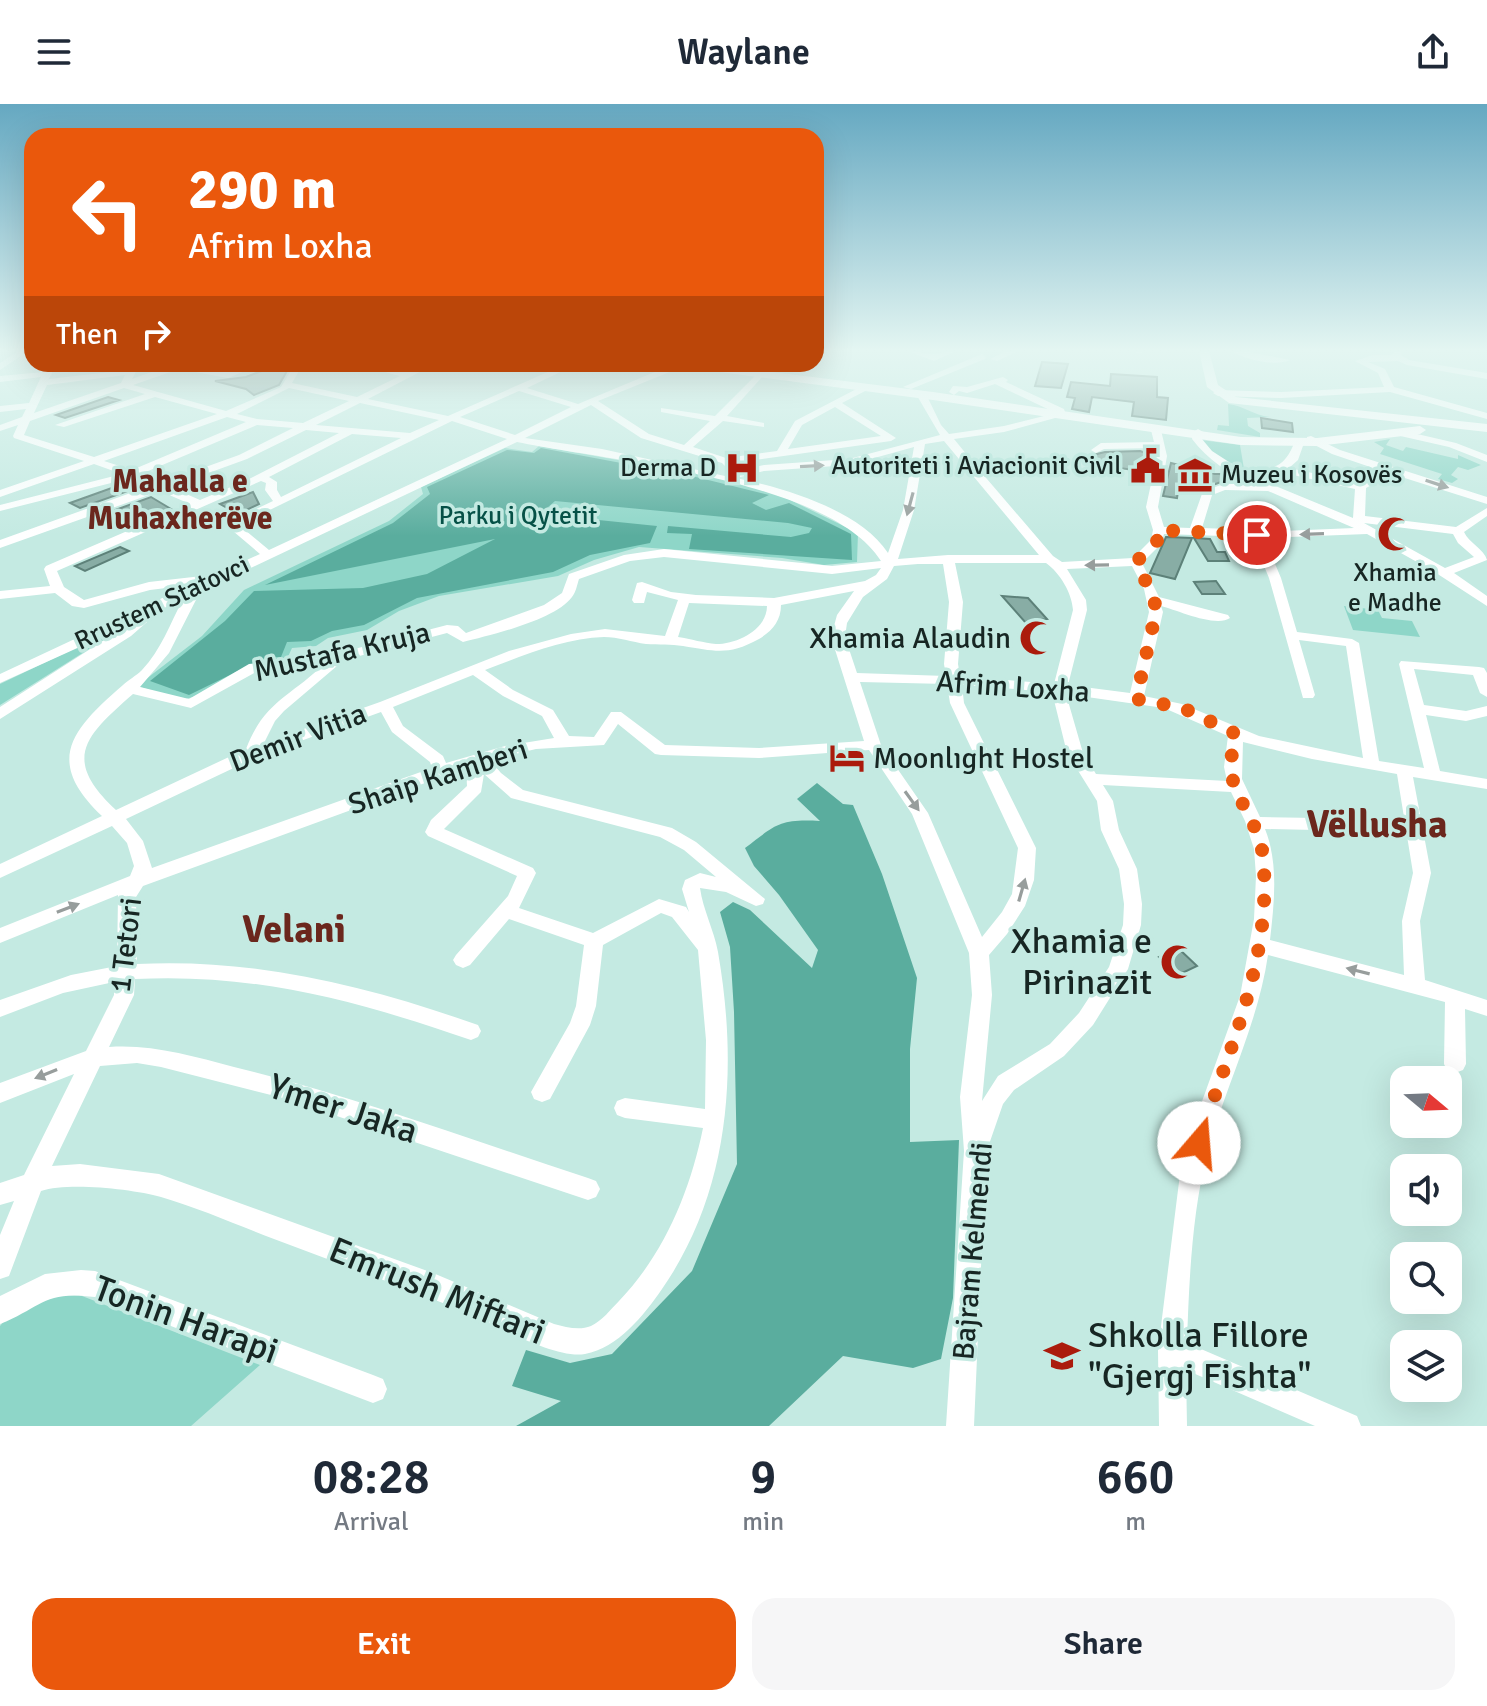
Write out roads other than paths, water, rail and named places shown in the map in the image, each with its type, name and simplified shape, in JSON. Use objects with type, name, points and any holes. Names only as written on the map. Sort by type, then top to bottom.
[{"type":"main road","points":[[1061,413],[1241,441],[1309,441],[1409,426]]},
{"type":"main road","points":[[1061,413],[1156,430],[1198,434]]},
{"type":"main road","points":[[1357,413],[1409,426],[1487,430]]},
{"type":"street","points":[[29,413],[18,436],[131,474],[199,504]]},
{"type":"street","points":[[0,428],[43,413]]},
{"type":"street","points":[[60,425],[97,413]]},
{"type":"street","points":[[0,494],[227,413],[256,422],[304,428],[411,436]]},
{"type":"street","points":[[0,544],[243,457],[333,413]]},
{"type":"street","points":[[427,413],[515,439],[602,452],[699,475],[730,476],[764,468],[849,462],[948,436],[1004,429],[1061,413]]},
{"type":"street","points":[[267,554],[233,526],[411,436],[464,413]]},
{"type":"street","name":"Rrustem Statovci","points":[[0,679],[568,413]]},
{"type":"street","points":[[609,413],[645,436],[726,461],[890,438]]},
{"type":"street","points":[[681,413],[760,425]]},
{"type":"street","points":[[685,449],[725,413]]},
{"type":"street","points":[[780,454],[798,423],[817,413]]},
{"type":"street","points":[[850,413],[890,438],[915,444]]},
{"type":"street","points":[[929,413],[1054,562],[1079,600],[1080,610],[1069,657],[1058,688]]},
{"type":"street","points":[[0,508],[131,474],[256,422]]},
{"type":"street","points":[[1409,426],[1487,459]]},
{"type":"street","points":[[1136,699],[1140,671],[1154,625],[1154,600],[1136,562],[1157,541],[1159,530],[1152,507],[1162,456],[1156,430]]},
{"type":"street","points":[[202,583],[149,586],[84,604],[77,603],[58,589],[50,569],[261,477],[348,432]]},
{"type":"street","points":[[1198,434],[1198,442],[1207,452],[1246,477],[1362,525],[1487,602]]},
{"type":"street","points":[[1283,470],[1309,441],[1487,501]]},
{"type":"street","points":[[915,444],[914,491],[901,537],[883,575],[870,584],[850,607],[838,630],[873,745],[920,813],[979,953],[982,995],[971,1097],[975,1153]]},
{"type":"street","points":[[1096,450],[1101,446],[1160,445]]},
{"type":"street","points":[[726,461],[736,470],[730,476]]},
{"type":"street","points":[[977,471],[1044,466]]},
{"type":"street","points":[[1246,477],[1283,470],[1361,487],[1391,470]]},
{"type":"street","points":[[977,471],[1007,472]]},
{"type":"street","points":[[730,476],[824,510],[868,536],[888,562]]},
{"type":"street","points":[[261,477],[272,482],[271,490],[279,501]]},
{"type":"street","points":[[1195,531],[1207,493],[1224,487],[1271,488]]},
{"type":"street","points":[[1361,487],[1362,525]]},
{"type":"street","points":[[1159,530],[1257,535],[1362,525],[1458,531],[1487,511]]},
{"type":"street","points":[[1458,531],[1462,540],[1484,559]]},
{"type":"street","points":[[1257,535],[1275,578],[1308,695]]},
{"type":"street","name":"Mustafa Kruja","points":[[128,688],[191,704],[254,667],[339,657],[447,629],[453,629],[472,656],[520,621],[562,600],[569,591],[573,577],[645,554],[686,553],[832,570],[888,562],[948,559],[1136,562]]},
{"type":"street","points":[[948,559],[957,621],[952,682],[967,726],[1027,848],[1027,871],[1017,908],[979,953]]},
{"type":"street","points":[[1442,573],[1484,559]]},
{"type":"street","name":"1 Tetori","points":[[0,1267],[33,1181],[124,995],[123,975],[129,955],[127,896],[142,873],[143,864],[123,823],[82,782],[77,762],[83,738],[92,724],[156,663],[182,611],[202,583]]},
{"type":"street","points":[[639,600],[642,586],[669,596],[774,602],[870,584]]},
{"type":"street","points":[[0,595],[58,589]]},
{"type":"street","points":[[669,642],[676,629],[682,602],[697,598]]},
{"type":"street","points":[[1154,600],[1186,606],[1201,615],[1223,618]]},
{"type":"street","name":"Demir Vitia","points":[[0,872],[253,752],[385,705],[472,656],[591,633],[680,641],[715,648],[747,642],[771,621],[774,602]]},
{"type":"street","points":[[0,714],[126,633],[154,607],[176,607],[182,611]]},
{"type":"street","points":[[1292,635],[1352,643],[1372,766]]},
{"type":"street","points":[[472,656],[508,693],[548,713],[563,739]]},
{"type":"street","points":[[253,752],[263,722],[273,711],[308,688],[339,657]]},
{"type":"street","points":[[1433,774],[1406,664],[1479,671],[1487,693]]},
{"type":"street","name":"Afrim Loxha","points":[[850,677],[1058,688],[1136,699],[1183,708],[1236,734],[1321,758],[1487,784]]},
{"type":"street","name":"Bajram Kelmendi","points":[[960,1426],[975,1153],[994,1099],[1006,1083],[1057,1050],[1072,1036],[1118,969],[1132,925],[1132,885],[1110,830],[1105,801],[1075,753],[1058,688]]},
{"type":"street","points":[[385,705],[397,729],[437,760],[441,773]]},
{"type":"street","points":[[1418,709],[1466,716],[1487,711]]},
{"type":"street","name":"Shaip Kamberi","points":[[0,936],[136,880],[476,760],[563,739],[598,742],[616,715],[661,750],[759,753],[873,745]]},
{"type":"street","points":[[1173,1426],[1171,1350],[1174,1300],[1190,1178],[1206,1121],[1233,1049],[1260,945],[1264,858],[1254,823],[1235,787],[1231,762],[1236,734]]},
{"type":"street","points":[[463,960],[507,911],[527,873],[434,832],[437,824],[475,788],[476,760]]},
{"type":"street","name":"Emrush Miftari","points":[[0,1194],[33,1181],[80,1175],[159,1185],[433,1286],[574,1344],[592,1342],[621,1318],[655,1277],[686,1217],[711,1144],[714,1120],[714,1007],[709,956],[691,885],[700,880],[751,895],[680,838],[650,827],[517,794],[476,760]]},
{"type":"street","points":[[1404,770],[1422,873],[1411,921],[1415,985]]},
{"type":"street","points":[[1091,779],[1235,787]]},
{"type":"street","points":[[1254,823],[1316,824]]},
{"type":"street","points":[[507,911],[594,941],[650,909],[670,907],[686,919],[709,956]]},
{"type":"street","points":[[542,1092],[580,1025],[586,1006],[594,941]]},
{"type":"street","points":[[1260,945],[1415,985],[1487,1008]]},
{"type":"street","points":[[0,1009],[64,985],[123,975],[207,971],[285,977],[471,1031]]},
{"type":"street","points":[[1455,997],[1455,1064]]},
{"type":"street","name":"Ymer Jaka","points":[[0,1093],[92,1058],[137,1054],[283,1088],[588,1189]]},
{"type":"street","points":[[625,1108],[714,1120]]},
{"type":"street","name":"Tonin Harapi","points":[[0,1311],[48,1284],[71,1280],[95,1284],[373,1389]]},
{"type":"street","points":[[1171,1350],[1347,1426]]},
{"type":"place","name":"Autoriteti i Aviacionit Civil","points":[[1148,466]]},
{"type":"place","name":"Derma D","points":[[742,468]]},
{"type":"place","name":"Muzeu i Kosovës","points":[[1195,475]]},
{"type":"place","name":"Xhamia e Madhe","points":[[1395,534]]},
{"type":"place","name":"Xhamia Alaudin","points":[[1037,638]]},
{"type":"place","name":"Moonlıght Hostel","points":[[847,758]]},
{"type":"place","name":"Xhamia e Pirinazit","points":[[1178,962]]},
{"type":"place","name":"Shkolla Fillore \"Gjergj Fishta\"","points":[[1062,1356]]},
{"type":"district","name":"Mahalla e Muhaxherëve","points":[[180,500]]},
{"type":"district","name":"Vëllusha","points":[[1377,824]]},
{"type":"district","name":"Velani","points":[[294,929]]},
{"type":"park label","name":"Parku i Qytetit","points":[[518,516]]}]
